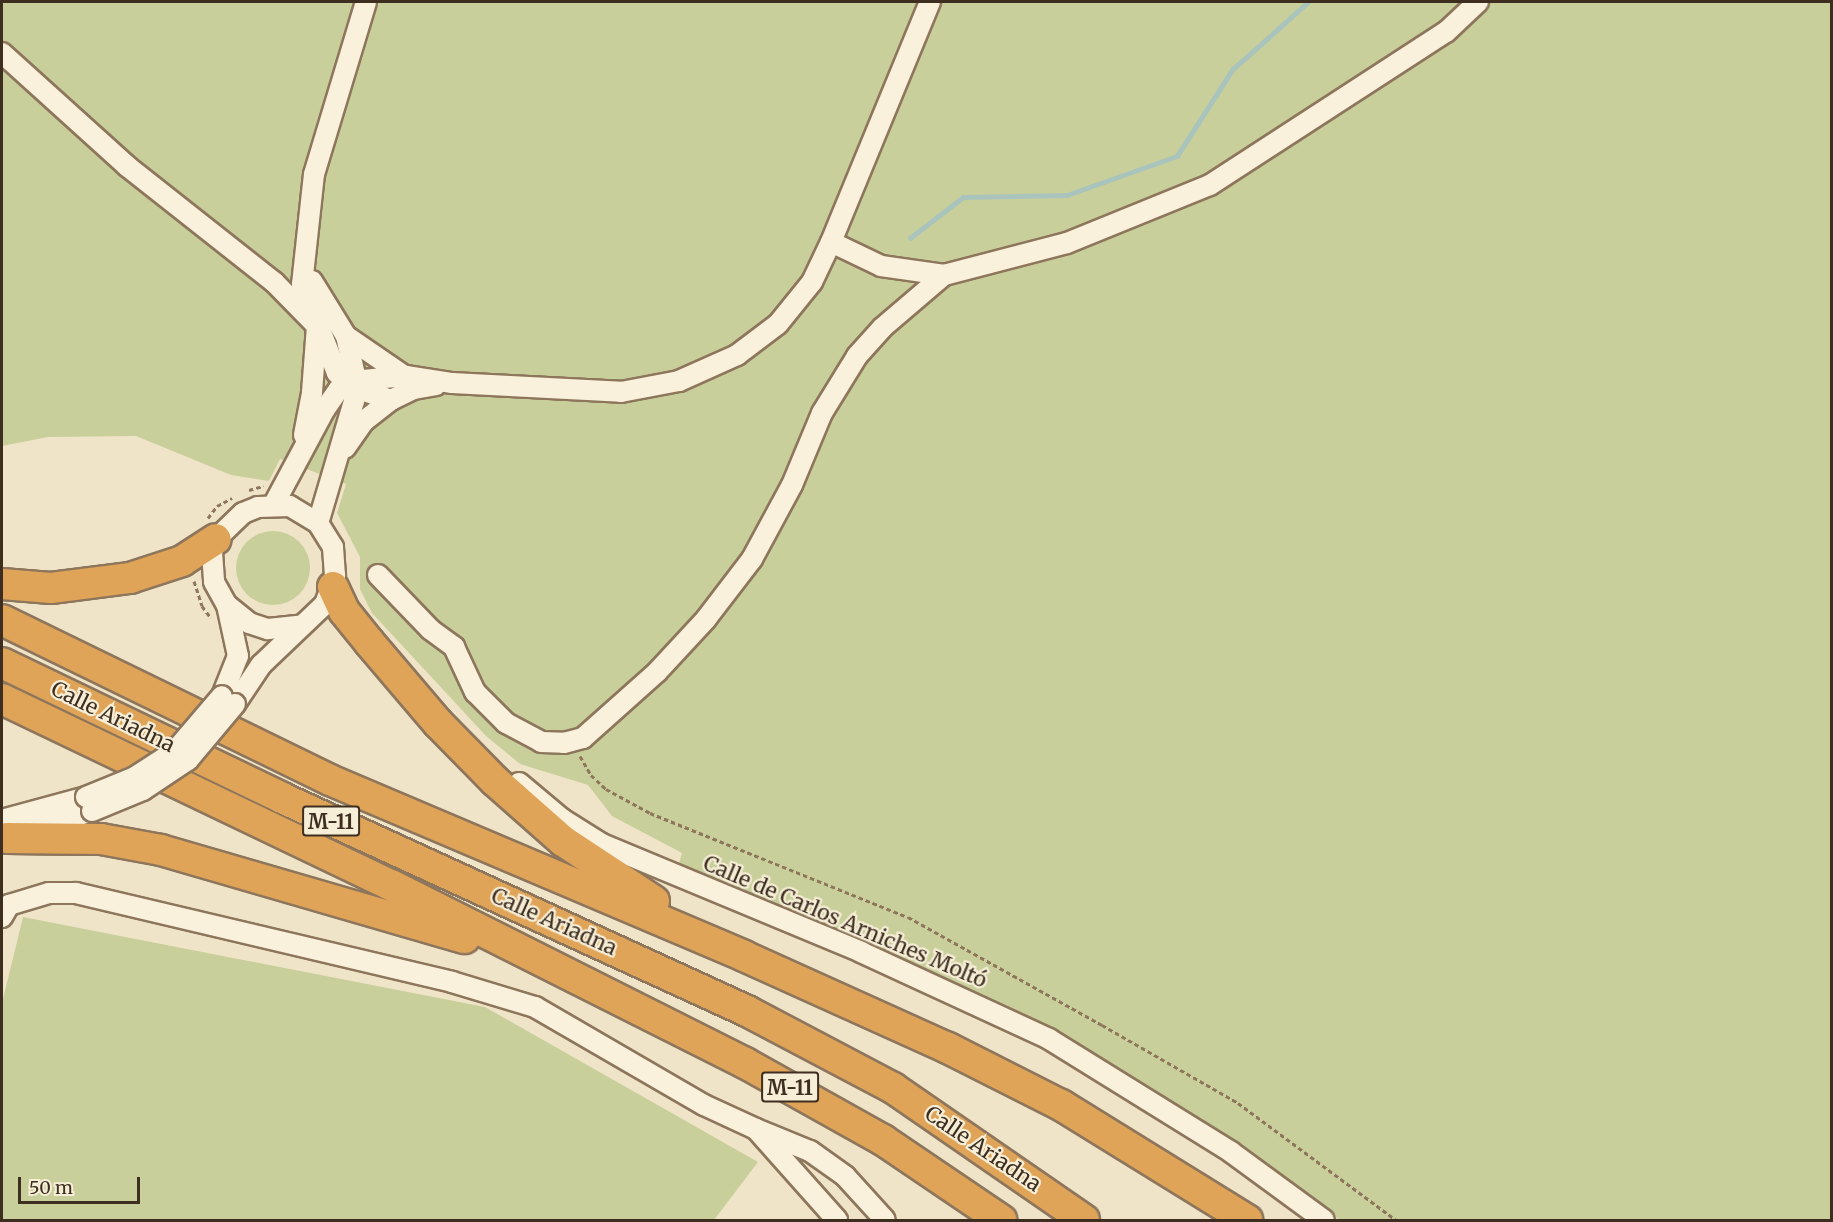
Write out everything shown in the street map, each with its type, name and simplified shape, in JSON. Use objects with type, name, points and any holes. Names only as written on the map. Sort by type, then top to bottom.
[{"type":"highway","points":[[2,584],[51,588],[130,578],[182,561],[216,539]]},
{"type":"highway","points":[[333,587],[344,611],[446,731],[563,841],[744,956]]},
{"type":"highway","points":[[2,620],[330,780],[744,956],[948,1048],[1060,1105],[1247,1221]]},
{"type":"highway","name":"Calle Ariadna","points":[[2,663],[282,798],[747,1011],[893,1088],[1084,1221]]},
{"type":"highway","name":"Calle Ariadna","points":[[2,699],[568,972],[820,1102],[1001,1221]]},
{"type":"highway","points":[[3,833],[101,838],[161,850],[381,911],[568,972]]},
{"type":"street","points":[[366,2],[323,140],[304,253],[302,284],[337,372],[361,390],[391,400]]},
{"type":"street","points":[[274,504],[325,408],[339,389],[352,381],[406,376],[452,383],[621,392],[679,381],[737,355],[778,324],[812,282],[831,242],[930,2]]},
{"type":"street","points":[[831,242],[881,266],[944,275],[1067,243],[1210,185],[1446,32],[1478,2]]},
{"type":"street","points":[[2,53],[127,166],[274,282],[317,326],[312,393],[298,461]]},
{"type":"street","points":[[304,253],[320,297],[346,336],[385,366],[406,376]]},
{"type":"street","points":[[378,575],[432,630],[454,647],[475,692],[506,723],[541,742],[572,741],[595,731],[706,619],[752,560],[792,485],[822,413],[857,356],[882,328],[944,275]]},
{"type":"street","points":[[274,282],[291,287],[302,284]]},
{"type":"street","points":[[318,523],[354,401],[352,381],[354,372],[346,336]]},
{"type":"street","points":[[336,460],[364,420],[391,400],[414,389],[452,383]]},
{"type":"street","points":[[3,833],[89,804],[143,790],[188,760],[228,700],[299,626],[317,614],[333,587],[333,547],[318,523],[305,512],[274,504],[243,513],[216,539],[212,552],[214,582],[227,605],[238,656],[228,700]]},
{"type":"street","points":[[227,605],[249,623],[268,629],[299,626]]},
{"type":"street","name":"Calle de Carlos Arniches Moltó","points":[[369,642],[440,715],[562,819],[641,861],[872,956],[1049,1039],[1231,1152],[1324,1221]]},
{"type":"street","points":[[2,917],[9,905],[49,893],[76,892],[452,982],[535,1007],[704,1105],[756,1130],[810,1150],[845,1176],[885,1221]]},
{"type":"street","points":[[756,1130],[837,1221]]},
{"type":"path","points":[[193,572],[202,606],[214,622]]},
{"type":"path","points":[[572,741],[591,775],[606,789],[650,813],[908,917],[1238,1103],[1396,1221]]},
{"type":"green space","points":[[2,2],[1831,2],[1831,1220],[1340,1220],[1202,1121],[1078,1045],[903,961],[678,867],[682,853],[612,816],[588,785],[520,764],[486,736],[372,613],[360,589],[360,557],[337,513],[346,484],[280,459],[269,481],[231,475],[136,436],[48,437],[2,446]]},
{"type":"green space","points":[[273,531],[287,534],[299,542],[307,554],[310,568],[307,582],[299,594],[287,602],[273,605],[259,602],[247,594],[239,582],[236,568],[239,554],[247,542],[259,534]]},
{"type":"green space","points":[[23,917],[485,1007],[758,1162],[714,1220],[2,1220],[2,1003]]},
{"type":"waterway","points":[[910,238],[963,197],[1067,195],[1177,156],[1232,70],[1308,2]]}]
